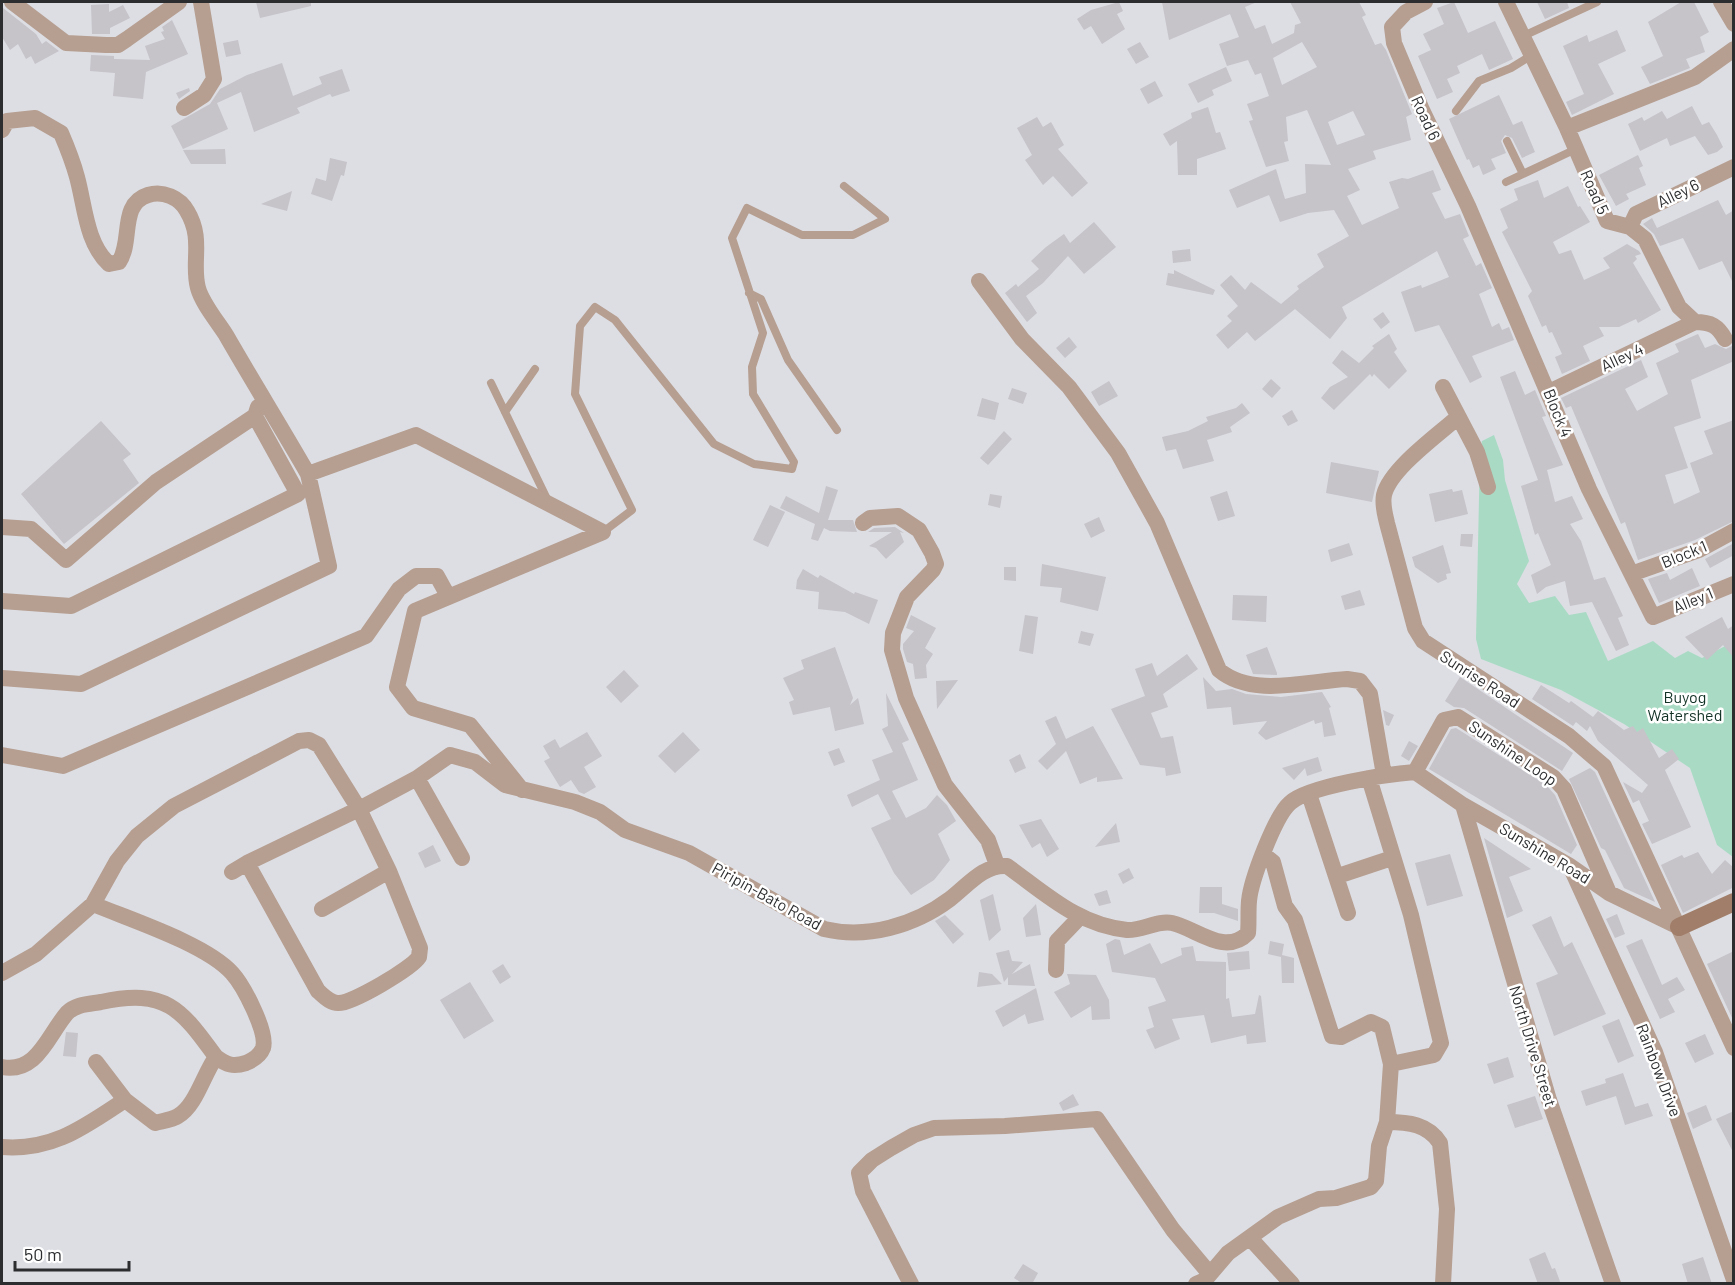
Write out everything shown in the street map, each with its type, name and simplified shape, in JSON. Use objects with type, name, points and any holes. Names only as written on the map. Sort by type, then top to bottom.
[{"type":"street","points":[[12,2],[66,43],[106,45],[118,45],[179,2]]},
{"type":"street","points":[[184,108],[204,95],[214,79],[201,2]]},
{"type":"street","name":"Road 6","points":[[1425,2],[1406,12],[1392,27],[1394,43],[1422,110],[1468,206]]},
{"type":"street","name":"Road 5","points":[[1506,2],[1567,128],[1607,221],[1630,227],[1645,239],[1679,307],[1695,322],[1708,322],[1719,328],[1725,339]]},
{"type":"street","points":[[1721,2],[1734,24]]},
{"type":"street","points":[[1567,128],[1695,77],[1734,49]]},
{"type":"street","points":[[2,130],[7,121],[35,118],[61,133],[76,175],[91,235],[99,255],[109,264],[119,262],[125,253],[129,216],[133,204],[150,194],[165,194],[176,199],[187,211],[197,236],[198,288],[308,474],[329,566],[81,684],[2,678]]},
{"type":"street","name":"Alley 6","points":[[1630,227],[1636,214],[1734,167]]},
{"type":"street","name":"Block 4","points":[[1468,206],[1589,489],[1634,573],[1653,617]]},
{"type":"street","points":[[979,281],[1022,339],[1069,387],[1118,453],[1157,523],[1220,670],[1232,680],[1258,684],[1347,679],[1360,681],[1370,694],[1377,777],[1392,858],[1411,915],[1441,1043],[1434,1055],[1391,1064]]},
{"type":"street","name":"Alley 4","points":[[1549,392],[1695,322]]},
{"type":"street","points":[[1443,387],[1477,452],[1488,488]]},
{"type":"street","points":[[2,526],[32,529],[66,560],[156,482],[255,416],[262,394]]},
{"type":"street","points":[[2,601],[71,606],[298,494],[255,416]]},
{"type":"street","name":"Sunrise Road","points":[[1458,417],[1413,457],[1390,483],[1385,493],[1383,506],[1415,628],[1422,641],[1569,736],[1604,766],[1679,927],[1727,1018],[1734,1048]]},
{"type":"street","points":[[308,474],[416,435],[603,532]]},
{"type":"street","points":[[862,523],[870,518],[898,516],[919,530],[936,564],[907,597],[893,633],[892,650],[906,698],[945,785],[988,840],[997,865],[1007,866],[1079,918],[1096,925],[1129,930],[1169,922],[1220,943],[1236,942],[1248,933],[1249,899],[1281,812],[1291,801],[1309,794],[1377,777],[1415,772]]},
{"type":"street","name":"Block 1","points":[[1634,573],[1699,550],[1734,531]]},
{"type":"street","points":[[522,790],[470,725],[441,719],[413,708],[397,687],[415,611],[603,532]]},
{"type":"street","points":[[2,755],[63,766],[366,636],[399,589],[416,576],[437,576],[448,596]]},
{"type":"street","name":"Alley 1","points":[[1653,617],[1734,584]]},
{"type":"street","name":"Sunshine Loop","points":[[1415,772],[1444,720],[1458,717],[1553,777],[1564,789],[1609,893]]},
{"type":"street","points":[[2,973],[36,954],[93,904],[117,861],[137,836],[174,806],[299,741],[309,740],[319,745],[359,808],[389,871],[420,948],[419,957],[410,965],[354,999],[338,1003],[331,1001],[318,991],[247,863]]},
{"type":"street","name":"Piripin-Bato Road","points":[[417,778],[450,755],[475,762],[505,785],[575,802],[600,812],[626,830],[689,853],[824,929],[844,934],[882,931],[918,917],[948,901],[988,868],[997,865]]},
{"type":"street","name":"Sunshine Road","points":[[1415,772],[1463,805],[1570,866],[1609,893],[1679,927]]},
{"type":"street","points":[[232,872],[417,778],[462,858]]},
{"type":"street","points":[[1309,794],[1338,876],[1348,913]]},
{"type":"street","name":"North Drive Street","points":[[1463,805],[1548,1100],[1612,1284]]},
{"type":"street","points":[[912,1284],[863,1191],[859,1173],[872,1160],[914,1135],[933,1128],[1005,1126],[1097,1119],[1203,1278],[1228,1253],[1278,1217],[1319,1199],[1336,1198],[1371,1187],[1376,1181],[1378,1146],[1387,1122],[1391,1064],[1382,1027],[1371,1022],[1341,1036],[1332,1036],[1295,920],[1285,906],[1273,862],[1264,855]]},
{"type":"street","points":[[1338,876],[1392,858]]},
{"type":"street","name":"Rainbow Drive","points":[[1570,866],[1655,1052],[1734,1280]]},
{"type":"street","points":[[322,909],[389,871]]},
{"type":"street","points":[[1679,927],[1734,902]]},
{"type":"street","points":[[2,1067],[17,1068],[28,1063],[46,1046],[67,1013],[75,1008],[124,997],[163,1000],[188,1019],[216,1058],[229,1066],[253,1060],[263,1048],[263,1038],[253,1008],[232,973],[206,951],[93,904]]},
{"type":"street","points":[[1056,970],[1057,941],[1079,918]]},
{"type":"street","points":[[96,1062],[126,1100],[155,1123],[180,1116],[200,1089],[206,1071],[216,1058]]},
{"type":"street","points":[[2,1147],[23,1149],[73,1134],[126,1100]]},
{"type":"street","points":[[1387,1122],[1418,1125],[1435,1136],[1440,1143],[1448,1209],[1443,1284]]},
{"type":"street","points":[[1250,1238],[1292,1284]]},
{"type":"lane","points":[[1523,36],[1597,2]]},
{"type":"lane","points":[[1456,111],[1479,81],[1511,68],[1532,55]]},
{"type":"lane","points":[[1508,141],[1523,174]]},
{"type":"lane","points":[[1506,182],[1576,149]]},
{"type":"lane","points":[[603,532],[632,510],[575,394],[580,326],[595,307],[615,320],[714,444],[754,464],[792,469],[794,462],[753,394],[752,367],[762,333],[732,238],[747,207],[802,235],[853,235],[885,219],[844,186]]},
{"type":"lane","points":[[749,293],[761,298],[788,360],[837,430]]},
{"type":"lane","points":[[505,412],[535,369]]},
{"type":"lane","points":[[491,383],[549,504]]},
{"type":"green space","name":"Buyog Watershed","points":[[1494,435],[1503,460],[1505,480],[1529,561],[1517,584],[1529,603],[1555,596],[1569,615],[1586,612],[1608,661],[1653,641],[1675,658],[1688,651],[1702,658],[1733,642],[1733,857],[1717,845],[1690,768],[1624,724],[1561,690],[1481,659],[1476,639],[1480,451],[1482,441]]},
{"type":"building","points":[[256,2],[311,2],[311,6],[260,18]]},
{"type":"building","points":[[1119,2],[1123,11],[1117,14],[1125,29],[1102,44],[1091,26],[1084,30],[1077,19],[1091,10]]},
{"type":"building","points":[[1162,2],[1257,2],[1245,7],[1255,29],[1265,25],[1272,44],[1294,33],[1295,25],[1301,23],[1290,2],[1359,2],[1366,15],[1362,17],[1375,45],[1381,43],[1386,50],[1412,114],[1406,117],[1411,140],[1373,151],[1376,159],[1348,169],[1360,190],[1347,196],[1362,225],[1399,208],[1389,182],[1402,178],[1408,179],[1433,170],[1441,190],[1432,193],[1445,219],[1460,214],[1469,236],[1463,239],[1476,266],[1481,263],[1492,288],[1479,294],[1492,327],[1499,323],[1502,330],[1509,327],[1514,340],[1472,356],[1482,377],[1470,383],[1439,325],[1415,332],[1401,292],[1421,285],[1422,288],[1449,277],[1437,251],[1342,307],[1347,318],[1330,339],[1295,309],[1255,341],[1247,332],[1228,349],[1216,335],[1232,321],[1227,316],[1238,306],[1220,285],[1231,275],[1245,290],[1251,282],[1281,304],[1299,289],[1297,286],[1324,267],[1317,254],[1349,236],[1334,210],[1308,213],[1280,222],[1269,195],[1237,208],[1229,190],[1276,169],[1285,199],[1306,193],[1305,164],[1331,165],[1307,110],[1286,117],[1288,141],[1284,142],[1289,161],[1266,167],[1249,121],[1253,120],[1247,104],[1269,96],[1261,73],[1255,75],[1248,60],[1227,66],[1219,44],[1239,37],[1230,14],[1169,40]],"holes":[[[1302,42],[1317,67],[1282,85],[1273,58]],[[1353,111],[1365,135],[1337,145],[1328,122]]]},
{"type":"building","points":[[1454,2],[1468,33],[1495,21],[1513,59],[1489,70],[1482,54],[1457,66],[1460,73],[1447,79],[1453,92],[1437,99],[1418,56],[1431,50],[1423,34],[1444,24],[1437,8]]},
{"type":"building","points":[[1537,2],[1567,2],[1569,8],[1545,19]]},
{"type":"building","points":[[1681,2],[1694,2],[1709,32],[1700,37],[1705,52],[1686,59],[1690,68],[1650,84],[1641,67],[1663,56],[1648,22]]},
{"type":"building","points":[[109,4],[109,12],[123,5],[130,18],[110,28],[110,34],[92,34],[91,5]]},
{"type":"building","points":[[3,8],[36,34],[42,44],[46,41],[59,51],[35,64],[31,56],[26,59],[18,44],[10,50],[2,37]]},
{"type":"building","points":[[172,20],[188,54],[146,72],[143,99],[113,96],[115,73],[90,71],[91,55],[114,56],[114,59],[150,60],[145,46],[165,39],[161,32],[164,31],[162,27]]},
{"type":"building","points":[[1617,30],[1626,51],[1598,64],[1614,94],[1572,115],[1566,102],[1584,94],[1563,46],[1587,35],[1589,42]]},
{"type":"building","points":[[238,40],[241,54],[226,57],[223,43]]},
{"type":"building","points":[[1140,42],[1149,57],[1136,64],[1127,49]]},
{"type":"building","points":[[282,63],[293,96],[322,84],[319,77],[342,69],[350,91],[332,97],[330,94],[297,108],[300,113],[254,132],[241,92],[217,103],[228,129],[183,149],[171,126],[210,104],[220,89],[247,75]]},
{"type":"building","points":[[1226,67],[1232,81],[1212,90],[1214,95],[1198,103],[1188,84]]},
{"type":"building","points":[[1155,81],[1163,96],[1148,104],[1140,89]]},
{"type":"building","points":[[189,88],[190,91],[179,99],[176,93]]},
{"type":"building","points":[[1499,95],[1513,125],[1522,121],[1535,152],[1522,158],[1512,138],[1505,135],[1501,141],[1506,153],[1491,159],[1496,169],[1483,175],[1479,165],[1473,168],[1469,159],[1467,160],[1449,119]]},
{"type":"building","points":[[1692,106],[1702,125],[1709,122],[1723,147],[1708,155],[1695,136],[1670,146],[1667,138],[1640,151],[1628,124],[1642,117],[1644,121],[1662,111],[1667,119]]},
{"type":"building","points":[[1208,107],[1216,133],[1220,132],[1226,149],[1197,159],[1197,175],[1178,175],[1177,141],[1170,146],[1163,134],[1192,118],[1191,113]]},
{"type":"building","points":[[1037,117],[1043,127],[1051,122],[1064,145],[1058,149],[1088,183],[1072,197],[1053,176],[1043,185],[1025,160],[1032,155],[1017,128]]},
{"type":"building","points":[[225,149],[226,164],[191,164],[183,150]]},
{"type":"building","points":[[1638,155],[1643,166],[1639,168],[1646,185],[1626,194],[1629,199],[1616,206],[1599,175]]},
{"type":"building","points":[[330,158],[347,162],[344,176],[341,175],[332,201],[311,194],[316,178],[326,181]]},
{"type":"building","points":[[1538,180],[1544,198],[1568,186],[1578,207],[1580,206],[1590,222],[1553,242],[1559,254],[1571,250],[1584,280],[1610,268],[1603,258],[1627,244],[1641,254],[1635,256],[1637,259],[1633,263],[1661,310],[1638,323],[1636,319],[1619,327],[1599,327],[1604,336],[1583,346],[1590,361],[1562,374],[1555,357],[1562,354],[1552,332],[1549,333],[1546,325],[1542,327],[1528,296],[1532,291],[1502,232],[1508,228],[1500,209],[1518,200],[1514,189]]},
{"type":"building","points":[[292,191],[287,211],[261,204]]},
{"type":"building","points":[[1718,200],[1726,215],[1734,210],[1734,285],[1722,261],[1699,270],[1683,238],[1660,246],[1654,234],[1643,224],[1652,218],[1657,228]]},
{"type":"building","points":[[1094,222],[1116,247],[1084,274],[1068,256],[1043,283],[1026,296],[1037,313],[1027,322],[1005,293],[1016,284],[1018,287],[1039,269],[1031,261],[1046,247],[1064,234],[1070,243]]},
{"type":"building","points":[[1190,249],[1191,261],[1173,263],[1172,251]]},
{"type":"building","points":[[1174,270],[1215,290],[1213,295],[1166,285],[1168,273],[1174,274]]},
{"type":"building","points":[[1383,312],[1390,322],[1381,329],[1373,319]]},
{"type":"building","points":[[1389,334],[1397,349],[1394,352],[1407,371],[1389,389],[1374,374],[1372,377],[1370,374],[1334,410],[1321,398],[1330,387],[1348,377],[1332,363],[1342,350],[1359,363],[1374,348],[1372,346]]},
{"type":"building","points":[[1698,334],[1705,348],[1715,344],[1726,349],[1734,345],[1734,361],[1691,380],[1701,418],[1674,427],[1688,468],[1665,475],[1674,504],[1700,492],[1690,463],[1713,454],[1704,431],[1734,420],[1734,521],[1695,540],[1638,560],[1625,522],[1621,524],[1571,406],[1566,408],[1561,398],[1641,360],[1648,377],[1625,389],[1637,411],[1668,394],[1656,363],[1679,352],[1675,344]]},
{"type":"building","points":[[1069,337],[1077,347],[1065,358],[1056,348]]},
{"type":"building","points":[[1515,371],[1525,395],[1535,390],[1546,416],[1542,417],[1563,465],[1547,470],[1555,502],[1572,496],[1583,519],[1570,524],[1581,541],[1594,580],[1605,577],[1623,616],[1618,618],[1629,645],[1616,651],[1592,602],[1570,606],[1565,581],[1546,587],[1537,594],[1531,575],[1551,565],[1538,533],[1535,535],[1521,486],[1538,480],[1500,377]]},
{"type":"building","points":[[1271,379],[1281,388],[1272,398],[1262,389]]},
{"type":"building","points":[[1109,381],[1118,396],[1099,406],[1091,392]]},
{"type":"building","points":[[1012,388],[1027,393],[1023,404],[1008,399]]},
{"type":"building","points":[[982,398],[999,403],[995,420],[977,416]]},
{"type":"building","points":[[1242,403],[1250,413],[1230,427],[1232,432],[1207,440],[1214,461],[1183,469],[1176,449],[1166,451],[1162,437],[1188,431],[1208,421],[1206,417],[1236,408]]},
{"type":"building","points":[[1292,410],[1298,421],[1288,426],[1282,416]]},
{"type":"building","points":[[101,421],[131,454],[123,460],[139,483],[64,544],[21,494]]},
{"type":"building","points":[[1004,431],[1012,439],[988,465],[980,458]]},
{"type":"building","points":[[1331,462],[1379,471],[1372,502],[1326,493]]},
{"type":"building","points":[[826,486],[838,490],[828,520],[853,520],[857,532],[830,531],[824,528],[818,541],[811,539],[815,524],[780,508],[786,496],[819,513]]},
{"type":"building","points":[[1452,489],[1453,492],[1462,490],[1468,514],[1435,522],[1429,494]]},
{"type":"building","points":[[1227,491],[1235,516],[1218,521],[1210,497]]},
{"type":"building","points":[[990,494],[1002,496],[1000,508],[988,505]]},
{"type":"building","points":[[770,505],[785,512],[768,547],[753,540]]},
{"type":"building","points":[[1099,517],[1105,531],[1091,538],[1084,524]]},
{"type":"building","points":[[895,527],[904,533],[900,532],[904,542],[886,559],[876,548],[869,546],[892,532],[868,532],[874,528]]},
{"type":"building","points":[[1461,534],[1473,534],[1472,547],[1460,546]]},
{"type":"building","points":[[1349,543],[1353,555],[1331,562],[1328,550]]},
{"type":"building","points":[[1734,543],[1734,555],[1710,568],[1705,559]]},
{"type":"building","points":[[1443,545],[1451,573],[1446,574],[1447,579],[1438,583],[1415,567],[1412,557]]},
{"type":"building","points":[[1042,564],[1106,577],[1098,611],[1060,602],[1062,588],[1040,586]]},
{"type":"building","points":[[1004,567],[1016,567],[1016,581],[1004,580]]},
{"type":"building","points":[[1692,568],[1700,586],[1659,603],[1648,579],[1667,573],[1670,580]]},
{"type":"building","points":[[803,569],[818,578],[820,575],[854,594],[855,592],[878,600],[869,624],[845,612],[818,609],[819,592],[796,589],[797,580]]},
{"type":"building","points":[[1360,590],[1365,605],[1345,610],[1341,596]]},
{"type":"building","points":[[1233,595],[1267,596],[1266,622],[1232,620]]},
{"type":"building","points":[[911,615],[936,628],[925,648],[933,654],[926,665],[927,678],[915,679],[913,664],[907,662],[903,649],[903,644],[914,631],[906,628]]},
{"type":"building","points":[[1025,615],[1038,617],[1033,654],[1019,651]]},
{"type":"building","points":[[1722,617],[1728,629],[1734,625],[1734,658],[1723,645],[1707,660],[1685,637]]},
{"type":"building","points":[[1081,631],[1094,634],[1090,646],[1078,643]]},
{"type":"building","points":[[835,647],[853,698],[850,705],[858,698],[864,724],[835,731],[830,707],[793,715],[789,702],[794,700],[783,678],[804,669],[801,660]]},
{"type":"building","points":[[1267,647],[1277,675],[1253,674],[1246,655]]},
{"type":"building","points":[[1187,654],[1198,669],[1163,694],[1168,707],[1151,713],[1161,738],[1173,736],[1181,773],[1166,776],[1165,768],[1140,765],[1111,709],[1145,696],[1135,669],[1152,663],[1157,676]]},
{"type":"building","points":[[624,670],[639,686],[621,703],[606,687]]},
{"type":"building","points":[[1203,677],[1216,691],[1232,689],[1246,694],[1281,697],[1322,692],[1331,707],[1329,708],[1336,735],[1324,737],[1322,722],[1315,724],[1314,720],[1266,740],[1258,733],[1267,721],[1233,725],[1231,707],[1207,709]]},
{"type":"building","points":[[1460,677],[1573,753],[1562,771],[1464,708],[1454,707],[1445,701]]},
{"type":"building","points":[[958,680],[937,709],[936,681]]},
{"type":"building","points":[[1541,685],[1569,703],[1571,701],[1593,717],[1598,711],[1624,730],[1633,726],[1637,732],[1643,728],[1659,758],[1672,749],[1679,759],[1665,770],[1691,827],[1652,844],[1642,824],[1649,821],[1639,800],[1633,803],[1623,782],[1642,793],[1648,785],[1598,741],[1590,726],[1587,731],[1576,722],[1573,726],[1532,699]]},
{"type":"building","points":[[886,693],[909,740],[902,743],[918,780],[892,791],[906,818],[926,808],[937,795],[947,805],[956,821],[938,834],[950,860],[934,880],[911,895],[894,873],[871,828],[891,819],[878,794],[852,807],[847,795],[880,780],[872,760],[893,752],[882,729],[888,726]]},
{"type":"building","points":[[1383,710],[1394,715],[1389,726],[1386,725]]},
{"type":"building","points":[[1056,716],[1066,739],[1093,726],[1123,779],[1097,782],[1097,777],[1080,784],[1066,751],[1047,770],[1038,761],[1056,744],[1045,721]]},
{"type":"building","points":[[1456,728],[1546,785],[1555,795],[1577,845],[1571,854],[1429,769],[1451,729]]},
{"type":"building","points":[[587,732],[602,756],[584,767],[596,787],[584,794],[579,792],[571,780],[560,787],[544,761],[550,758],[543,746],[555,739],[560,748]]},
{"type":"building","points":[[683,732],[700,750],[675,773],[658,756]]},
{"type":"building","points":[[1409,741],[1418,746],[1409,761],[1401,756]]},
{"type":"building","points":[[839,748],[845,762],[834,766],[828,752]]},
{"type":"building","points":[[1020,754],[1026,768],[1015,773],[1009,760]]},
{"type":"building","points":[[1318,757],[1322,771],[1307,776],[1305,768],[1294,780],[1282,768]]},
{"type":"building","points":[[1590,768],[1595,772],[1655,902],[1624,888],[1605,850],[1601,848],[1569,779]]},
{"type":"building","points":[[1041,819],[1059,849],[1047,857],[1040,843],[1032,848],[1019,825]]},
{"type":"building","points":[[1116,823],[1120,842],[1095,847]]},
{"type":"building","points":[[1484,838],[1531,869],[1509,877],[1523,911],[1507,918]]},
{"type":"building","points":[[433,845],[441,861],[425,868],[418,853]]},
{"type":"building","points":[[1698,852],[1712,874],[1725,860],[1734,868],[1734,887],[1683,913],[1661,865],[1682,855],[1684,858]]},
{"type":"building","points":[[1450,854],[1463,896],[1427,906],[1415,863]]},
{"type":"building","points":[[1129,868],[1134,878],[1123,884],[1118,874]]},
{"type":"building","points":[[1200,887],[1222,887],[1222,904],[1238,909],[1238,921],[1214,913],[1199,913]]},
{"type":"building","points":[[1107,890],[1111,903],[1099,906],[1094,894]]},
{"type":"building","points":[[993,894],[1001,930],[989,941],[980,900]]},
{"type":"building","points":[[1036,904],[1041,935],[1026,937],[1023,918]]},
{"type":"building","points":[[1617,914],[1625,934],[1615,938],[1606,919]]},
{"type":"building","points":[[945,915],[964,934],[953,944],[935,921]]},
{"type":"building","points":[[1551,916],[1564,947],[1572,942],[1606,1014],[1554,1036],[1536,983],[1558,974],[1532,925]]},
{"type":"building","points":[[1115,939],[1120,940],[1124,955],[1150,943],[1161,964],[1182,955],[1181,948],[1193,946],[1196,961],[1226,962],[1226,999],[1229,998],[1232,1017],[1255,1014],[1259,995],[1261,996],[1266,1042],[1247,1044],[1246,1035],[1211,1043],[1204,1015],[1172,1019],[1180,1039],[1155,1049],[1146,1030],[1154,1027],[1148,1007],[1166,1001],[1155,978],[1112,972],[1106,944]]},
{"type":"building","points":[[1642,939],[1662,985],[1677,977],[1685,990],[1668,999],[1675,1012],[1660,1019],[1626,946]]},
{"type":"building","points":[[1270,941],[1284,944],[1282,955],[1294,958],[1294,983],[1282,983],[1281,957],[1268,954]]},
{"type":"building","points":[[1009,950],[1012,961],[1023,962],[1012,974],[1030,964],[1035,986],[1008,985],[1008,977],[1004,982],[996,953]]},
{"type":"building","points":[[1249,951],[1250,969],[1229,971],[1227,953]]},
{"type":"building","points":[[1734,951],[1734,1022],[1707,964]]},
{"type":"building","points":[[503,964],[511,977],[500,984],[492,971]]},
{"type":"building","points":[[979,972],[992,974],[1002,984],[977,987]]},
{"type":"building","points":[[1067,974],[1096,975],[1109,1000],[1110,1019],[1092,1020],[1091,1006],[1071,1018],[1054,992],[1070,984]]},
{"type":"building","points":[[470,982],[494,1021],[464,1039],[440,1000]]},
{"type":"building","points":[[1036,988],[1044,1020],[1028,1024],[1025,1014],[1003,1027],[995,1011]]},
{"type":"building","points":[[1619,1019],[1634,1056],[1618,1063],[1602,1026]]},
{"type":"building","points":[[66,1032],[78,1033],[76,1057],[63,1056]]},
{"type":"building","points":[[1705,1034],[1714,1054],[1695,1063],[1685,1043]]},
{"type":"building","points":[[1508,1057],[1514,1077],[1494,1084],[1487,1064]]},
{"type":"building","points":[[1623,1073],[1635,1107],[1648,1103],[1653,1116],[1625,1125],[1616,1096],[1586,1106],[1581,1091],[1606,1083],[1605,1079]]},
{"type":"building","points":[[1073,1094],[1079,1105],[1063,1111],[1059,1103]]},
{"type":"building","points":[[1535,1096],[1543,1119],[1515,1128],[1507,1105]]},
{"type":"building","points":[[1706,1105],[1712,1120],[1693,1129],[1687,1113]]},
{"type":"building","points":[[1734,1111],[1734,1154],[1716,1119]]},
{"type":"building","points":[[1545,1252],[1561,1284],[1538,1284],[1529,1259]]},
{"type":"building","points":[[1703,1257],[1712,1284],[1688,1284],[1682,1264]]},
{"type":"building","points":[[1023,1264],[1038,1273],[1032,1284],[1023,1284],[1014,1278]]}]
